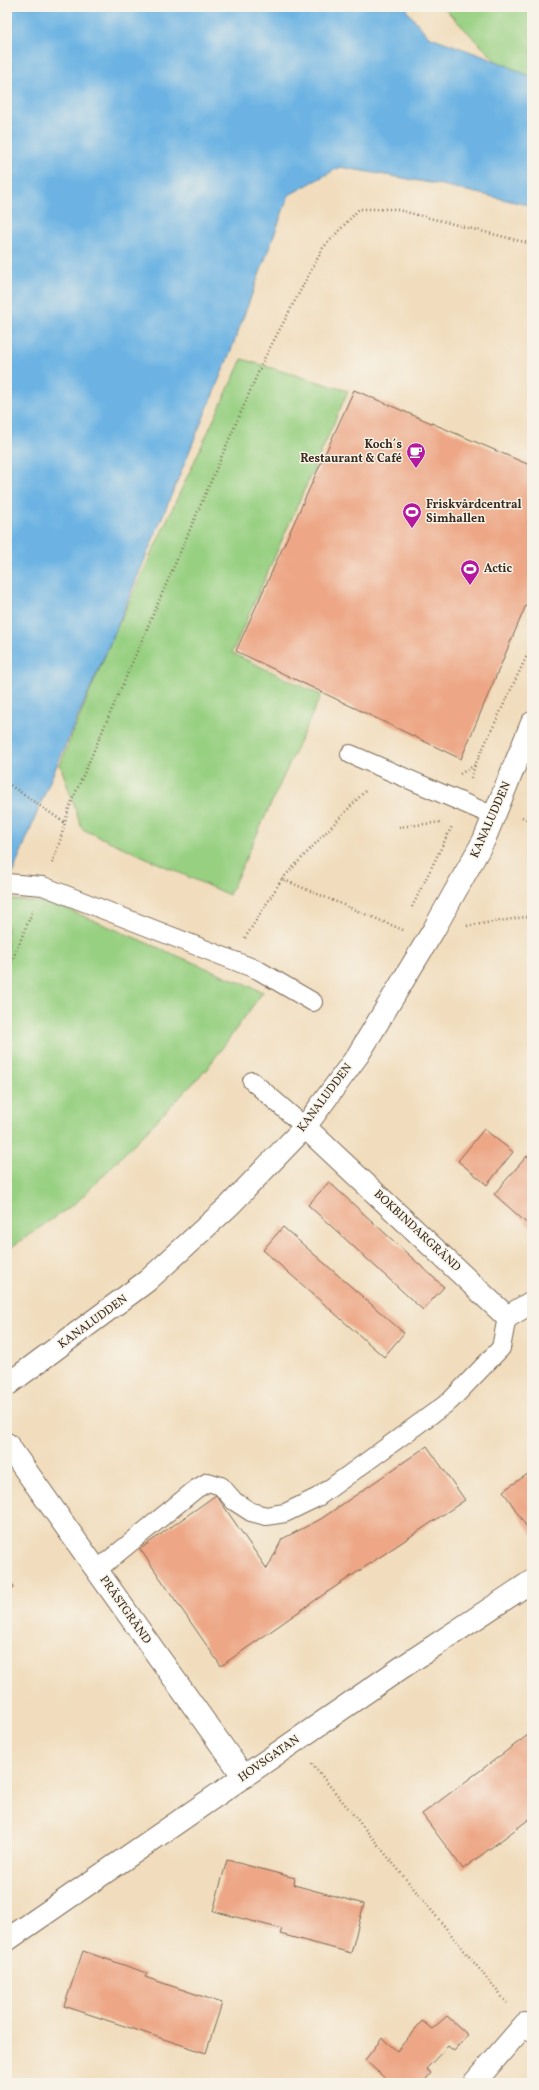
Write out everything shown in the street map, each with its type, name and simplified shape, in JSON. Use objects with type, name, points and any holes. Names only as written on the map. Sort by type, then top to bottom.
[{"type":"street","name":"KANALUDDEN","points":[[7,1385],[147,1281],[230,1205],[305,1126],[358,1055],[433,931],[484,840],[532,723]]},
{"type":"street","name":"BOKBINDARGRÄND","points":[[305,1126],[507,1316]]},
{"type":"street","points":[[507,1316],[532,1302]]},
{"type":"street","name":"PRÄSTGRÄND","points":[[7,1444],[244,1777]]},
{"type":"street","name":"HOVSGATAN","points":[[7,1940],[294,1741],[532,1581]]},
{"type":"street","points":[[474,2083],[528,2027]]},
{"type":"lane","points":[[350,754],[494,816]]},
{"type":"lane","points":[[7,883],[43,886],[258,970],[313,1002]]},
{"type":"lane","points":[[252,1081],[305,1126]]},
{"type":"lane","points":[[97,1570],[196,1489],[208,1482],[220,1486],[234,1501],[251,1512],[266,1516],[285,1513],[318,1497],[450,1401],[501,1348],[507,1316]]},
{"type":"path","points":[[69,808],[264,359],[323,248],[359,209],[394,209],[532,244]]},
{"type":"path","points":[[529,465],[532,460]]},
{"type":"path","points":[[431,788],[475,765],[532,645]]},
{"type":"path","points":[[232,960],[282,879],[385,769]]},
{"type":"path","points":[[7,783],[65,823]]},
{"type":"path","points":[[399,827],[448,821]]},
{"type":"path","points":[[282,879],[402,930],[433,931],[532,916]]},
{"type":"path","points":[[294,1741],[341,1801],[528,2027]]},
{"type":"green space","points":[[443,7],[532,7],[532,77],[496,61]]},
{"type":"green space","points":[[242,359],[348,391],[232,653],[321,695],[229,895],[82,829],[60,764],[114,634]]},
{"type":"green space","points":[[7,899],[55,904],[263,992],[206,1070],[77,1202],[7,1250]]},
{"type":"water","points":[[7,7],[408,7],[407,11],[428,36],[496,61],[532,77],[532,206],[442,185],[340,167],[289,195],[230,353],[114,634],[47,788],[7,887]]},
{"type":"building","name":"Friskvårdcentral Simhallen","points":[[354,390],[532,466],[532,591],[461,759],[236,651]]},
{"type":"building","points":[[484,1129],[513,1152],[487,1185],[458,1161]]},
{"type":"building","points":[[527,1156],[532,1160],[532,1228],[494,1194]]},
{"type":"building","points":[[329,1182],[444,1287],[423,1310],[308,1205]]},
{"type":"building","points":[[283,1227],[404,1333],[384,1357],[263,1250]]},
{"type":"building","points":[[427,1446],[465,1500],[320,1597],[221,1666],[140,1549],[216,1495],[267,1569],[282,1539],[321,1519]]},
{"type":"building","points":[[532,1471],[532,1535],[503,1491]]},
{"type":"building","points":[[7,1576],[14,1587],[7,1592]]},
{"type":"building","points":[[532,1732],[532,1817],[463,1869],[422,1814]]},
{"type":"building","points":[[227,1860],[295,1878],[294,1885],[364,1904],[351,1953],[280,1934],[282,1929],[213,1911]]},
{"type":"building","points":[[83,1951],[147,1973],[145,1977],[222,2003],[206,2053],[64,2006]]},
{"type":"building","points":[[447,2016],[468,2035],[454,2051],[448,2046],[426,2069],[431,2073],[423,2083],[390,2083],[365,2060],[382,2038],[397,2051],[422,2021],[432,2029]]},
{"type":"place","name":"Koch´s Restaurant & Café","points":[[416,469]]},
{"type":"place","name":"Friskvårdcentral Simhallen","points":[[412,529]]},
{"type":"place","name":"Actic","points":[[470,586]]}]
